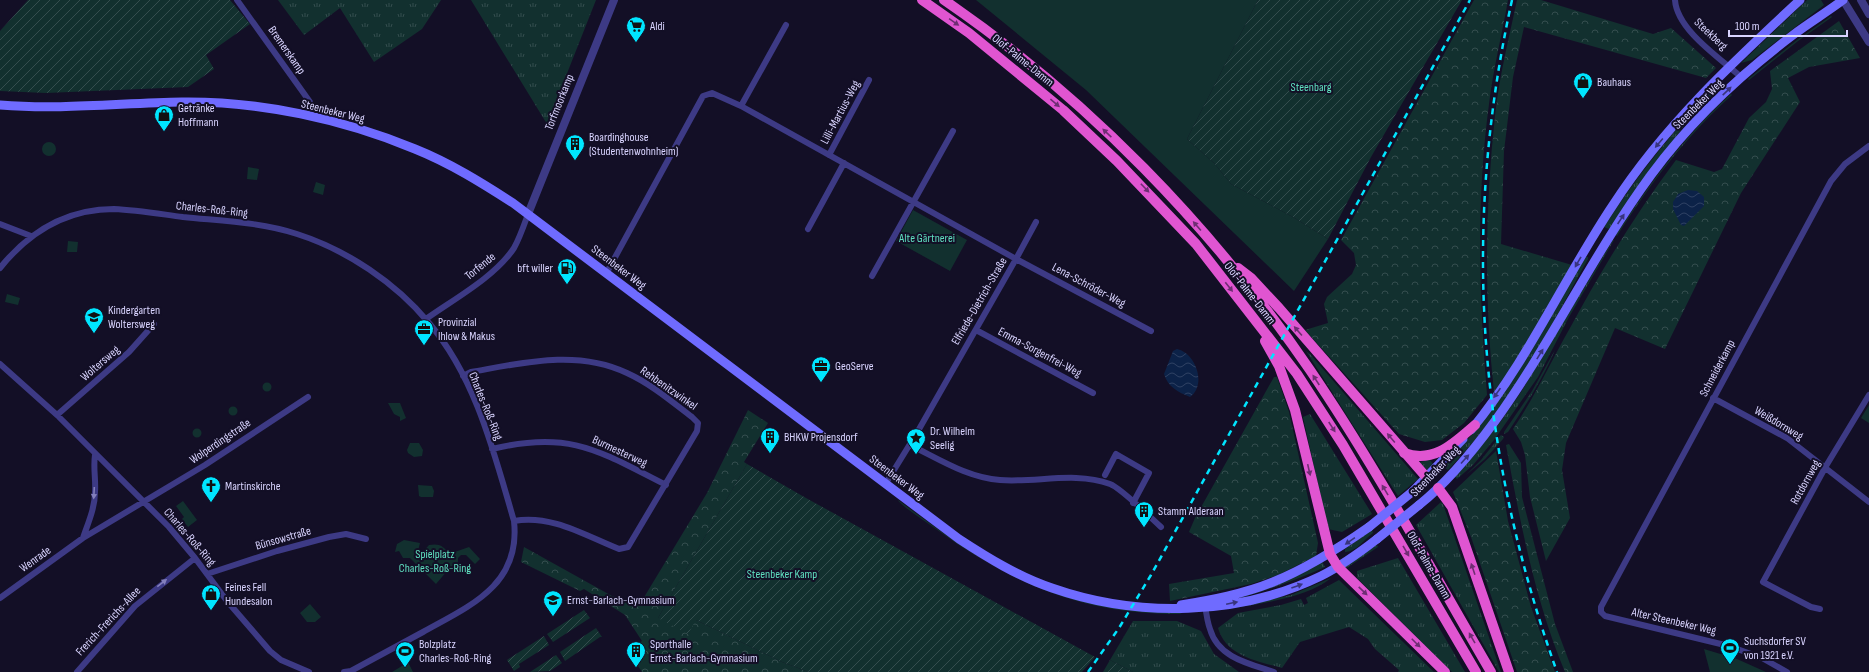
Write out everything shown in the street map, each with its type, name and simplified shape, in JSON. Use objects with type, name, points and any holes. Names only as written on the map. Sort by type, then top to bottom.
[{"type":"highway","name":"Olof-Palme-Damm","points":[[922,0],[969,33],[1063,110],[1117,160],[1196,244],[1297,374],[1344,444],[1476,672]]},
{"type":"highway","name":"Olof-Palme-Damm","points":[[944,0],[977,23],[1075,104],[1124,149],[1173,199],[1223,256],[1278,325],[1351,432],[1491,672]]},
{"type":"highway","points":[[1223,256],[1251,278],[1265,293],[1427,478]]},
{"type":"highway","points":[[1252,316],[1278,366],[1295,410],[1330,554],[1338,567],[1445,672]]},
{"type":"highway","points":[[1404,453],[1421,457],[1436,454],[1447,448],[1475,425]]},
{"type":"highway","points":[[1438,488],[1452,507],[1509,672]]},
{"type":"main road","name":"Steenbeker Weg","points":[[0,105],[48,107],[183,102],[263,108],[308,116],[365,131],[416,149],[456,168],[528,214],[959,538],[1020,575],[1053,589],[1092,600],[1124,605],[1184,609],[1272,583],[1330,554],[1369,526],[1412,492],[1427,478],[1475,425],[1517,365],[1613,204],[1647,157],[1684,113],[1800,0]]},
{"type":"main road","name":"Steenbeker Weg","points":[[1205,604],[1233,603],[1288,589],[1338,567],[1377,539],[1438,488],[1482,439],[1514,396],[1623,216],[1663,159],[1693,124],[1741,77],[1792,36],[1843,0]]},
{"type":"main road","points":[[1588,245],[1601,252]]},
{"type":"main road","points":[[1427,478],[1438,488]]},
{"type":"street","name":"Bremerskamp","points":[[237,0],[310,102],[308,116]]},
{"type":"street","name":"Torfmoorkamp","points":[[528,214],[614,0]]},
{"type":"street","name":"Steekberg","points":[[1675,0],[1679,14],[1685,26],[1741,77]]},
{"type":"street","points":[[1843,0],[1869,42]]},
{"type":"street","points":[[1861,0],[1869,14]]},
{"type":"street","points":[[741,106],[786,25]]},
{"type":"street","name":"Lilli-Martius-Weg","points":[[829,155],[869,80]]},
{"type":"street","name":"Elfriede-Dietrich-Straße","points":[[607,272],[706,93],[716,93],[741,106],[1016,259],[910,445],[886,483]]},
{"type":"street","points":[[872,276],[953,131]]},
{"type":"street","name":"Schneiderkamp","points":[[1601,612],[1601,606],[1831,180],[1845,164],[1869,146]]},
{"type":"street","points":[[808,229],[844,163]]},
{"type":"street","name":"Charles-Roß-Ring","points":[[0,268],[31,236],[64,219],[97,210],[112,209],[249,223],[298,234],[347,257],[386,282],[426,319],[449,352],[463,376],[473,396],[492,449],[514,521],[514,537],[508,564],[498,582],[477,602],[351,671],[344,672]]},
{"type":"street","name":"Torfende","points":[[426,319],[483,279],[508,256],[518,240],[528,214]]},
{"type":"street","points":[[1016,259],[1036,222]]},
{"type":"street","points":[[0,224],[31,236]]},
{"type":"street","name":"Lena-Schröder-Weg","points":[[1016,259],[1150,331]]},
{"type":"street","name":"Woltersweg","points":[[58,415],[129,352],[154,324]]},
{"type":"street","name":"Emma-Sorgenfrei-Weg","points":[[976,330],[1093,393]]},
{"type":"street","name":"Rehbenitzwinkel","points":[[463,376],[471,372],[506,365],[544,360],[567,359],[607,365],[640,380],[660,392],[692,416],[698,423],[697,431],[666,485],[630,545],[626,548],[619,549],[547,521],[528,518],[514,521]]},
{"type":"street","name":"Charles-Roß-Ring","points":[[0,364],[58,415],[95,455],[169,527],[195,558],[227,601],[270,650],[281,660],[309,672]]},
{"type":"street","name":"Rotdornweg","points":[[1820,609],[1811,607],[1763,582],[1826,466],[1869,395]]},
{"type":"street","name":"Wolperdingstraße","points":[[145,502],[205,465],[308,397]]},
{"type":"street","name":"Weißdornweg","points":[[1712,398],[1787,438],[1826,466],[1869,502]]},
{"type":"street","name":"Burmesterweg","points":[[492,449],[529,442],[574,444],[604,454],[666,485]]},
{"type":"street","points":[[910,445],[961,470],[982,477],[1007,481],[1079,479],[1112,485],[1161,527]]},
{"type":"street","points":[[1105,475],[1116,454],[1150,473],[1133,503]]},
{"type":"street","points":[[83,538],[92,511],[95,493],[93,468],[95,455]]},
{"type":"street","name":"Wenrade","points":[[0,598],[83,538],[145,502]]},
{"type":"street","name":"Bünsowstraße","points":[[207,574],[277,551],[329,537],[346,534],[366,539]]},
{"type":"street","name":"Frerich-Frerichs-Allee","points":[[77,672],[135,606],[195,558]]},
{"type":"street","points":[[1205,604],[1212,635],[1226,653],[1235,658],[1274,672]]},
{"type":"street","name":"Alter Steenbeker Weg","points":[[1601,612],[1605,616],[1729,646],[1762,658],[1787,672]]},
{"type":"green space","points":[[28,0],[230,0],[250,24],[206,55],[214,69],[188,87],[46,93],[0,91],[0,31]]},
{"type":"green space","points":[[278,0],[441,0],[422,29],[374,62],[340,8],[304,35]]},
{"type":"green space","points":[[471,0],[596,0],[547,124]]},
{"type":"green space","points":[[976,0],[1258,0],[1187,139],[1214,163],[1231,184],[1293,217],[1328,239],[1294,291],[1086,90]]},
{"type":"green space","name":"Steenbarg","points":[[1258,0],[1462,0],[1371,157],[1328,239],[1293,217],[1231,184],[1214,163],[1187,139]]},
{"type":"green space","points":[[1474,0],[1508,0],[1491,91],[1482,177],[1480,250],[1482,322],[1487,395],[1464,423],[1442,440],[1425,442],[1399,434],[1305,330],[1328,323],[1324,304],[1327,297],[1352,274],[1356,265],[1354,253],[1341,240]]},
{"type":"green space","points":[[1517,0],[1541,0],[1653,34],[1671,28],[1716,68],[1706,78],[1524,27],[1513,77],[1504,151],[1501,244],[1572,265],[1516,362],[1494,392],[1487,288],[1489,185],[1499,87]]},
{"type":"green space","points":[[1807,0],[1821,0],[1824,5],[1752,60],[1741,63]]},
{"type":"green space","points":[[1831,16],[1832,17],[1798,41],[1749,80],[1748,79],[1797,40]]},
{"type":"green space","points":[[1839,21],[1860,58],[1809,67],[1788,78],[1800,102],[1741,193],[1665,349],[1615,328],[1566,443],[1562,470],[1570,518],[1546,561],[1530,497],[1525,455],[1521,442],[1513,429],[1536,391],[1607,263],[1647,200],[1676,160],[1714,172],[1722,169],[1749,118],[1766,102],[1772,89],[1770,71]]},
{"type":"green space","points":[[1720,82],[1721,86],[1690,118],[1631,196],[1609,229],[1604,227],[1630,188],[1658,152],[1688,116]]},
{"type":"green space","points":[[1731,94],[1732,95],[1699,127],[1670,161],[1642,198],[1617,236],[1616,235],[1655,178],[1669,160],[1698,126]]},
{"type":"green space","points":[[49,142],[54,144],[56,149],[54,154],[49,156],[44,154],[42,149],[44,144]]},
{"type":"green space","points":[[248,167],[259,169],[257,180],[247,179]]},
{"type":"green space","points":[[316,182],[325,185],[323,195],[313,192]]},
{"type":"green space","name":"Alte Gärtnerei","points":[[913,210],[967,240],[950,271],[896,241]]},
{"type":"green space","points":[[1613,240],[1569,317],[1538,377],[1494,440],[1473,465],[1457,479],[1455,477],[1499,424],[1521,392]]},
{"type":"green space","points":[[68,241],[78,242],[77,252],[67,252]]},
{"type":"green space","points":[[1586,257],[1588,257],[1588,259],[1540,345],[1516,383],[1477,437],[1448,470],[1444,467],[1473,433]]},
{"type":"green space","points":[[7,294],[20,298],[18,305],[5,302]]},
{"type":"green space","points":[[1555,350],[1533,392],[1508,432],[1504,434],[1532,391]]},
{"type":"green space","points":[[1306,351],[1418,479],[1398,496]]},
{"type":"green space","points":[[1274,377],[1277,377],[1289,412],[1318,543],[1316,556],[1278,575],[1251,584],[1170,601],[1169,584],[1234,573],[1231,556],[1189,532],[1195,518]]},
{"type":"green space","points":[[265,383],[269,383],[271,387],[269,391],[265,391],[263,389],[263,385]]},
{"type":"green space","points":[[388,403],[400,403],[406,418],[400,421],[400,417],[394,414]]},
{"type":"green space","points":[[1869,405],[1869,423],[1861,418]]},
{"type":"green space","points":[[231,407],[235,407],[237,411],[235,415],[231,415],[229,413],[229,409]]},
{"type":"green space","points":[[748,410],[768,423],[744,462],[747,464],[658,618],[696,620],[782,662],[809,672],[642,672],[628,651],[642,641],[625,615],[584,589],[580,591],[521,562],[524,547],[612,596],[640,604],[707,493]]},
{"type":"green space","points":[[1310,414],[1372,514],[1342,532],[1328,529],[1303,417]]},
{"type":"green space","points":[[195,429],[199,429],[201,433],[199,437],[195,437],[193,435],[193,431]]},
{"type":"green space","points":[[1501,435],[1504,437],[1503,439],[1485,459],[1466,475],[1481,460]]},
{"type":"green space","points":[[410,443],[419,443],[423,450],[422,456],[414,457],[408,453],[407,450]]},
{"type":"green space","points":[[1509,444],[1521,463],[1522,497],[1555,624],[1573,672],[1565,672],[1554,645],[1537,589],[1511,474],[1506,445]]},
{"type":"green space","points":[[1496,451],[1508,521],[1531,607],[1555,672],[1517,672],[1471,537],[1453,492]]},
{"type":"green space","points":[[1430,460],[1433,464],[1427,470],[1420,462]]},
{"type":"green space","name":"Steenbeker Kamp","points":[[747,464],[1095,657],[1082,672],[809,672],[782,662],[696,620],[688,634],[658,618]]},
{"type":"green space","points":[[418,485],[432,486],[434,491],[433,497],[419,496]]},
{"type":"green space","points":[[898,500],[939,530],[977,556],[915,514]]},
{"type":"green space","points":[[183,501],[197,520],[188,527],[182,519],[184,517],[176,506]]},
{"type":"green space","points":[[1441,502],[1443,504],[1501,672],[1499,672],[1416,525]]},
{"type":"green space","points":[[1372,530],[1373,533],[1357,547],[1353,550],[1345,552],[1345,549]]},
{"type":"green space","name":"Spielplatz Charles-Roß-Ring","points":[[404,540],[420,543],[418,551],[421,554],[429,545],[436,544],[445,549],[449,554],[469,547],[480,559],[475,564],[466,555],[461,555],[458,558],[458,564],[448,570],[436,584],[410,558],[403,558],[399,551],[395,552],[397,544]]},
{"type":"green space","points":[[1377,545],[1378,547],[1345,569],[1344,566]]},
{"type":"green space","points":[[1398,558],[1465,672],[1452,672],[1357,578],[1357,571]]},
{"type":"green space","points":[[1322,561],[1325,567],[1238,599]]},
{"type":"green space","points":[[1007,573],[1028,583],[1078,600],[1156,612],[1183,612],[1180,614],[1145,613],[1112,609],[1081,602],[1051,592],[1022,581]]},
{"type":"green space","points":[[1331,578],[1308,591],[1293,596],[1263,603],[1220,610],[1291,595]]},
{"type":"green space","points":[[1339,580],[1434,672],[1398,672],[1399,670],[1375,649],[1368,639],[1349,627],[1300,642],[1282,668],[1253,660],[1235,651],[1222,637],[1218,628],[1238,613],[1281,605],[1301,599],[1304,605],[1308,603],[1306,598]]},
{"type":"green space","points":[[310,604],[321,617],[315,622],[307,622],[300,613]]},
{"type":"green space","points":[[584,610],[590,618],[553,642],[547,634]]},
{"type":"green space","points":[[1133,621],[1177,621],[1201,631],[1214,654],[1239,672],[1133,672],[1110,660]]},
{"type":"green space","points":[[596,628],[602,637],[565,661],[560,652]]},
{"type":"green space","points":[[544,636],[549,645],[519,664],[520,667],[514,671],[507,660]]},
{"type":"green space","name":"Suchsdorfer SV von 1921 e.V.","points":[[1704,649],[1737,659],[1766,672],[1710,672]]},
{"type":"green space","points":[[556,655],[562,663],[550,671],[530,672]]},
{"type":"green space","points":[[1110,660],[1133,672],[1103,672]]},
{"type":"green space","name":"Bolzplatz Charles-Roß-Ring","points":[[408,662],[413,672],[392,672],[407,663]]},
{"type":"water","points":[[1688,190],[1697,191],[1704,197],[1704,206],[1684,226],[1681,225],[1673,209],[1673,202],[1678,194]]},
{"type":"water","points":[[1177,349],[1189,356],[1197,370],[1198,385],[1195,392],[1190,397],[1171,386],[1164,374],[1173,351]]},
{"type":"railway","points":[[1088,672],[1119,628],[1151,575],[1470,0]]},
{"type":"railway","points":[[1512,0],[1496,86],[1486,171],[1483,256],[1486,339],[1495,423],[1509,506],[1530,589],[1557,672]]},
{"type":"place","name":"Aldi","points":[[636,43]]},
{"type":"place","name":"Bauhaus","points":[[1583,99]]},
{"type":"place","name":"Getränke Hoffmann","points":[[164,132]]},
{"type":"place","name":"Boardinghouse (Studentenwohnheim)","points":[[575,161]]},
{"type":"place","name":"bft willer","points":[[567,285]]},
{"type":"place","name":"Kindergarten Woltersweg","points":[[94,334]]},
{"type":"place","name":"Provinzial Ihlow & Makus","points":[[424,346]]},
{"type":"place","name":"GeoServe","points":[[821,383]]},
{"type":"place","name":"BHKW Projensdorf","points":[[770,454]]},
{"type":"place","name":"Dr. Wilhelm Seelig","points":[[916,455]]},
{"type":"place","name":"Martinskirche","points":[[211,503]]},
{"type":"place","name":"Stamm Alderaan","points":[[1144,528]]},
{"type":"place","name":"Feines Fell Hundesalon","points":[[211,611]]},
{"type":"place","name":"Ernst-Barlach-Gymnasium","points":[[553,617]]},
{"type":"place","name":"Suchsdorfer SV von 1921 e.V.","points":[[1730,665]]},
{"type":"place","name":"Bolzplatz Charles-Roß-Ring","points":[[405,668]]},
{"type":"place","name":"Sporthalle Ernst-Barlach-Gymnasium","points":[[636,668]]}]
